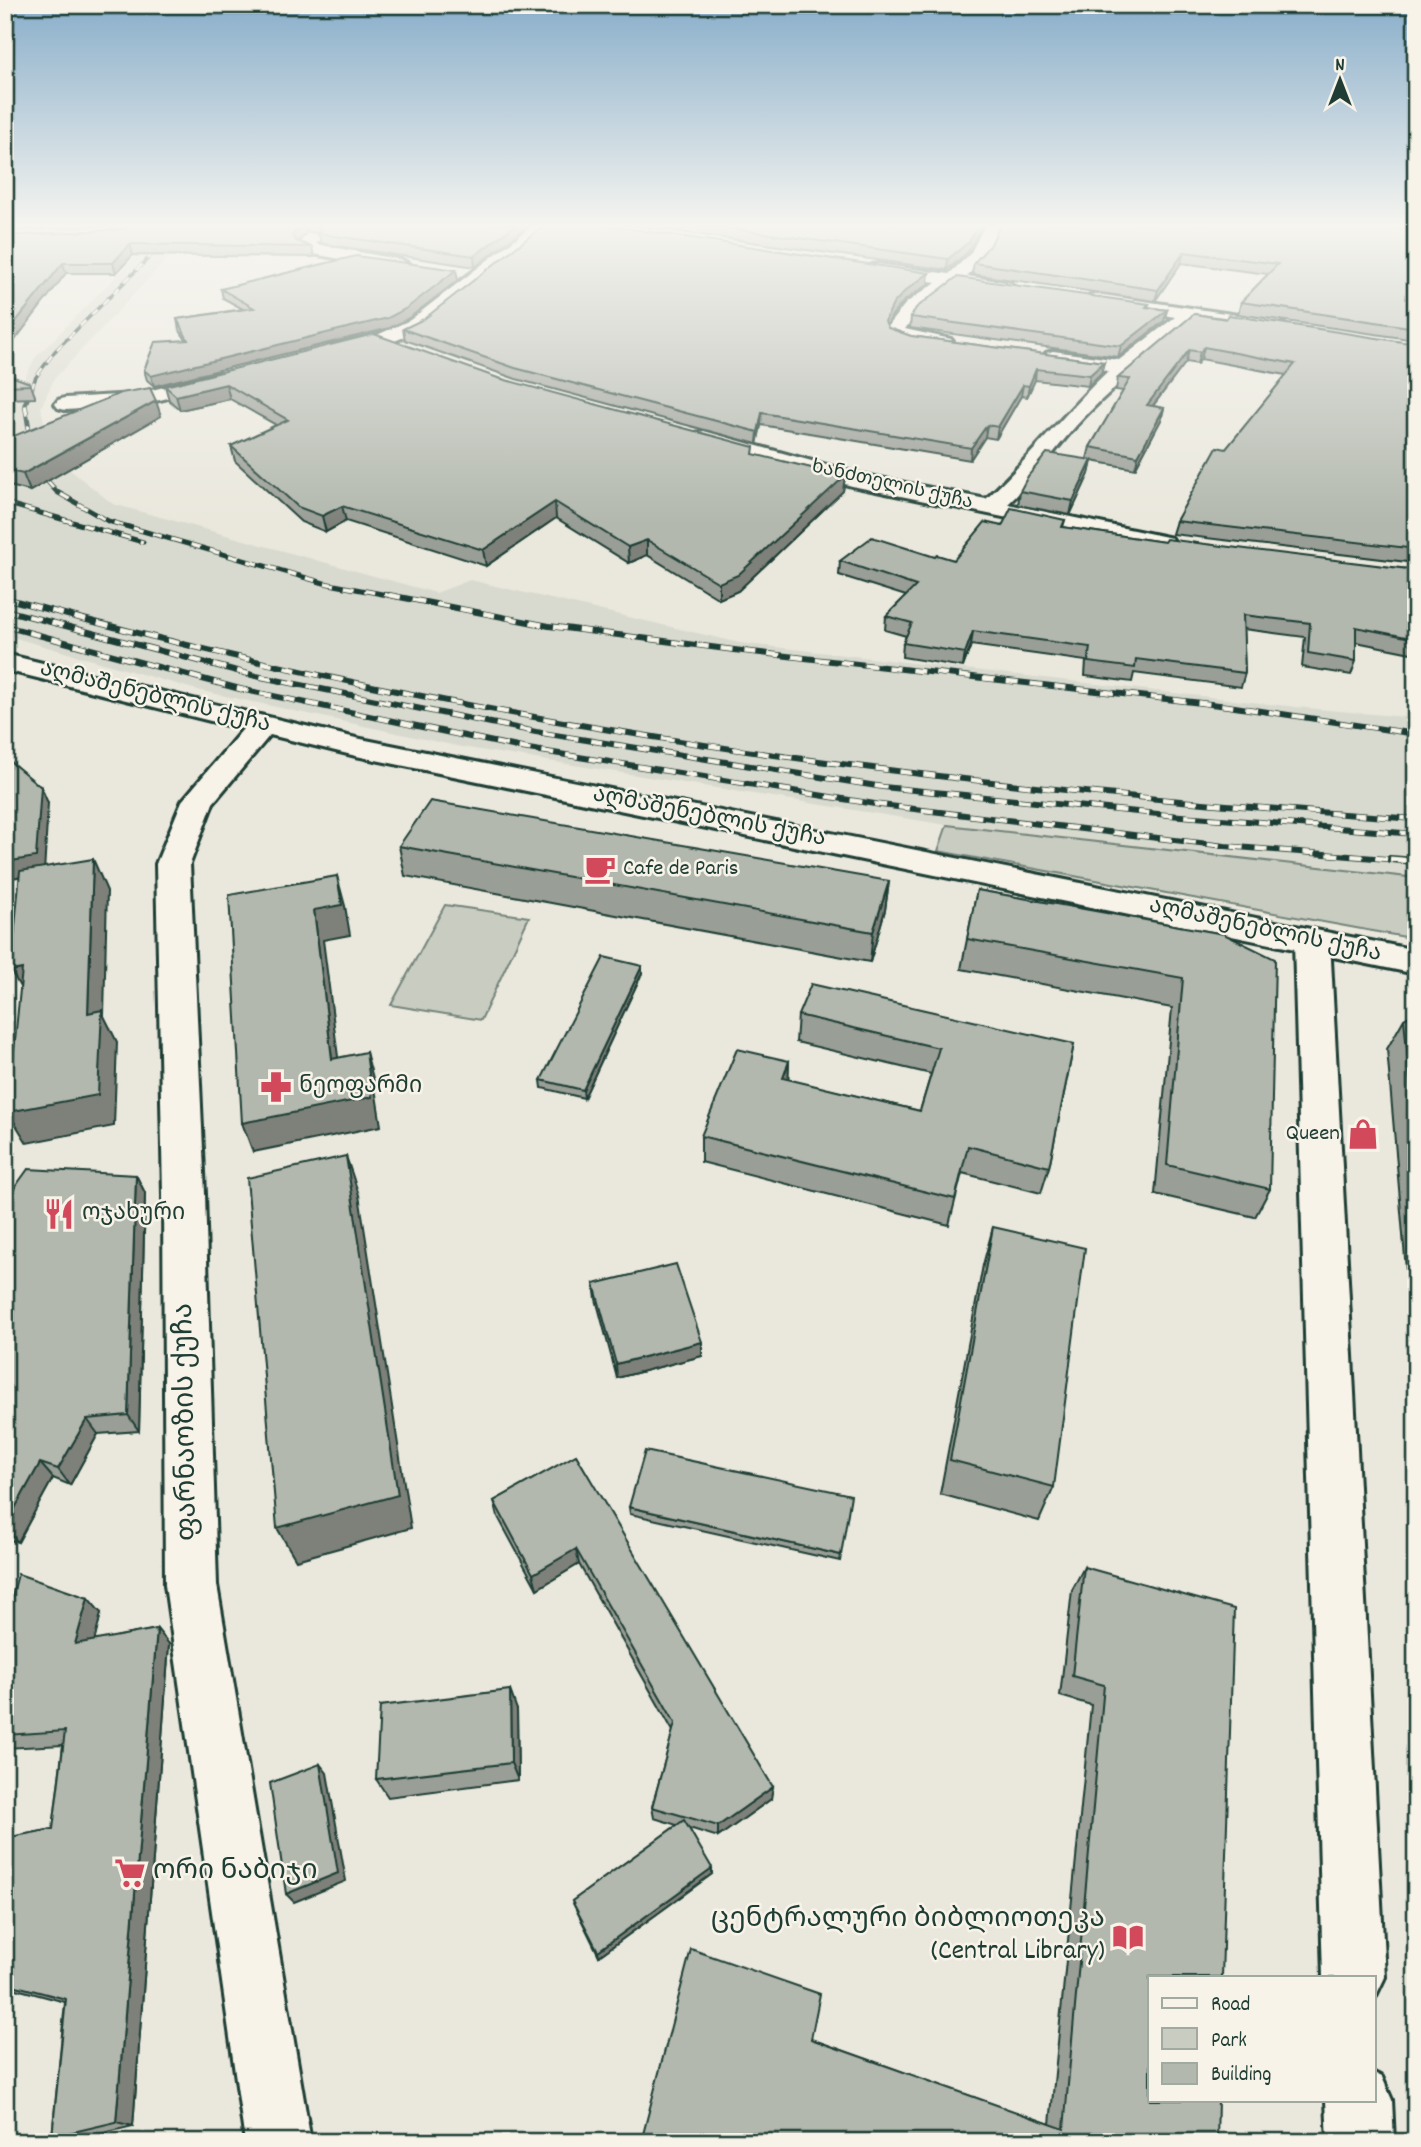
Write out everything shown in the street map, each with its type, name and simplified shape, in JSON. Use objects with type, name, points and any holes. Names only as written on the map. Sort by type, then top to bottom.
[{"type":"street","points":[[316,356],[381,340],[418,323]]},
{"type":"street","points":[[898,323],[895,333],[910,338],[964,345]]},
{"type":"street","points":[[989,509],[1020,480],[1076,413],[1123,367],[1179,323]]},
{"type":"street","points":[[1254,323],[1296,330]]},
{"type":"street","points":[[381,340],[406,349]]},
{"type":"street","points":[[1030,354],[1123,367]]},
{"type":"street","points":[[65,404],[135,400],[237,375]]},
{"type":"street","name":"ხანძთელის ქუჩა","points":[[682,432],[852,479],[1179,546]]},
{"type":"street","name":"აღმაშენებლის ქუჩა","points":[[5,662],[369,750],[1416,962]]},
{"type":"street","name":"ფარნაოზის ქუჩა","points":[[263,724],[198,801],[173,864],[184,1194],[191,1586],[278,2142]]},
{"type":"street","points":[[1312,941],[1354,1976]]},
{"type":"street","points":[[1359,2102],[1361,2142]]},
{"type":"shaded area","points":[[70,323],[107,323],[54,379],[41,407],[50,454],[113,504],[436,593],[470,580],[740,643],[1296,707],[1416,718],[1416,878],[947,825],[461,747],[197,690],[5,635],[5,471],[23,464],[8,411],[35,358]]},
{"type":"green space","points":[[947,825],[1416,878],[1416,939],[938,851]]},
{"type":"green space","points":[[445,905],[529,917],[481,1020],[391,1005]]},
{"type":"building","points":[[5,323],[15,323],[5,335]]},
{"type":"building","points":[[179,323],[367,323],[151,376],[144,370],[155,342],[188,340]]},
{"type":"building","points":[[415,323],[886,323],[888,328],[911,336],[1104,362],[1090,375],[1036,369],[1029,386],[1023,385],[998,427],[987,425],[971,448],[762,413],[758,432],[515,368],[403,329]]},
{"type":"building","points":[[956,323],[1150,323],[1121,346]]},
{"type":"building","points":[[1183,323],[1282,323],[1416,344],[1416,549],[1176,521],[1217,447],[1226,449],[1295,364],[1204,347],[1200,352],[1189,350],[1147,405],[1164,408],[1138,456],[1090,447],[1130,379],[1118,378]]},
{"type":"building","points":[[1384,323],[1416,323],[1416,328]]},
{"type":"building","points":[[374,334],[498,378],[754,447],[753,454],[845,476],[738,575],[719,583],[647,540],[628,547],[555,502],[483,550],[342,506],[322,516],[298,507],[231,446],[288,420],[226,384],[176,396],[165,386]]},
{"type":"building","points":[[5,374],[30,383],[30,385],[5,386]]},
{"type":"building","points":[[150,388],[156,401],[23,474],[5,470],[5,419],[9,438],[121,393]]},
{"type":"building","points":[[1047,453],[1092,460],[1073,501],[1020,491],[1028,476]]},
{"type":"building","points":[[1011,508],[1065,520],[1062,527],[1164,542],[1166,539],[1416,570],[1416,639],[1356,627],[1356,661],[1308,653],[1310,623],[1243,615],[1245,673],[1136,659],[1135,668],[1088,662],[1090,647],[973,631],[965,653],[903,643],[912,623],[886,616],[916,586],[840,561],[872,537],[935,557],[937,555],[954,560],[985,522],[1002,526]]},
{"type":"building","points":[[5,757],[41,787],[36,857],[5,862]]},
{"type":"building","points":[[430,801],[889,881],[873,932],[399,846]]},
{"type":"building","points":[[93,859],[88,1013],[102,1010],[98,1095],[8,1112],[22,969],[11,971],[20,871]]},
{"type":"building","points":[[337,876],[342,905],[314,910],[332,1059],[366,1052],[372,1097],[242,1123],[229,895]]},
{"type":"building","points":[[977,890],[1224,934],[1275,959],[1270,1189],[1167,1165],[1183,978],[967,939]]},
{"type":"building","points":[[604,957],[642,966],[583,1090],[541,1080]]},
{"type":"building","points":[[811,984],[1074,1044],[1049,1167],[968,1146],[955,1199],[701,1136],[737,1049],[789,1061],[783,1078],[920,1111],[939,1048],[798,1015]]},
{"type":"building","points":[[1416,1013],[1416,1143],[1404,1019]]},
{"type":"building","points":[[346,1156],[398,1495],[277,1528],[247,1178]]},
{"type":"building","points":[[28,1169],[136,1175],[128,1415],[87,1419],[58,1469],[40,1463],[5,1526],[5,1424],[11,1425],[5,1361],[5,1201]]},
{"type":"building","points":[[993,1227],[1085,1248],[1054,1487],[950,1460]]},
{"type":"building","points":[[676,1264],[702,1342],[616,1364],[594,1284]]},
{"type":"building","points":[[645,1451],[851,1495],[841,1555],[629,1507]]},
{"type":"building","points":[[576,1455],[773,1787],[718,1826],[652,1807],[675,1723],[576,1549],[533,1574],[494,1501]]},
{"type":"building","points":[[1084,1567],[1234,1609],[1222,1976],[1148,1976],[1148,2102],[1218,2102],[1217,2142],[641,2142],[691,1949],[820,1994],[811,2039],[1064,2129],[1104,1685],[1072,1676]]},
{"type":"building","points":[[18,1574],[88,1598],[75,1644],[157,1629],[116,2122],[52,2137],[66,1999],[5,1983],[5,1838],[53,1829],[65,1731],[5,1735],[5,1624]]},
{"type":"building","points":[[510,1690],[511,1763],[376,1779],[380,1706]]},
{"type":"building","points":[[320,1764],[338,1873],[286,1894],[270,1783]]},
{"type":"building","points":[[684,1820],[712,1868],[598,1951],[572,1901]]},
{"type":"railway","points":[[31,389],[36,377],[55,351],[83,323]]},
{"type":"railway","points":[[32,387],[25,404],[35,467],[57,492],[108,521],[324,583],[398,597]]},
{"type":"railway","points":[[5,503],[143,542]]},
{"type":"railway","points":[[389,595],[549,626],[734,650],[1228,706],[1416,734]]},
{"type":"railway","points":[[5,598],[178,643],[353,682],[528,716],[704,745],[1059,789],[1416,819]]},
{"type":"railway","points":[[5,610],[256,676],[536,732],[883,787],[1168,815],[1416,834]]},
{"type":"railway","points":[[5,626],[240,689],[522,748],[881,805],[1225,846],[1412,861]]},
{"type":"railway","points":[[1390,859],[1416,861]]},
{"type":"place","name":"Cafe de Paris","points":[[600,869]]},
{"type":"place","name":"ნეოფარმი","points":[[276,1087]]},
{"type":"place","name":"Queen","points":[[1363,1134]]},
{"type":"place","name":"ოჯახური","points":[[59,1214]]},
{"type":"place","name":"ორი ნაბიჯი","points":[[130,1873]]},
{"type":"place","name":"ცენტრალური ბიბლიოთეკა (Central Library)","points":[[1128,1937]]}]
